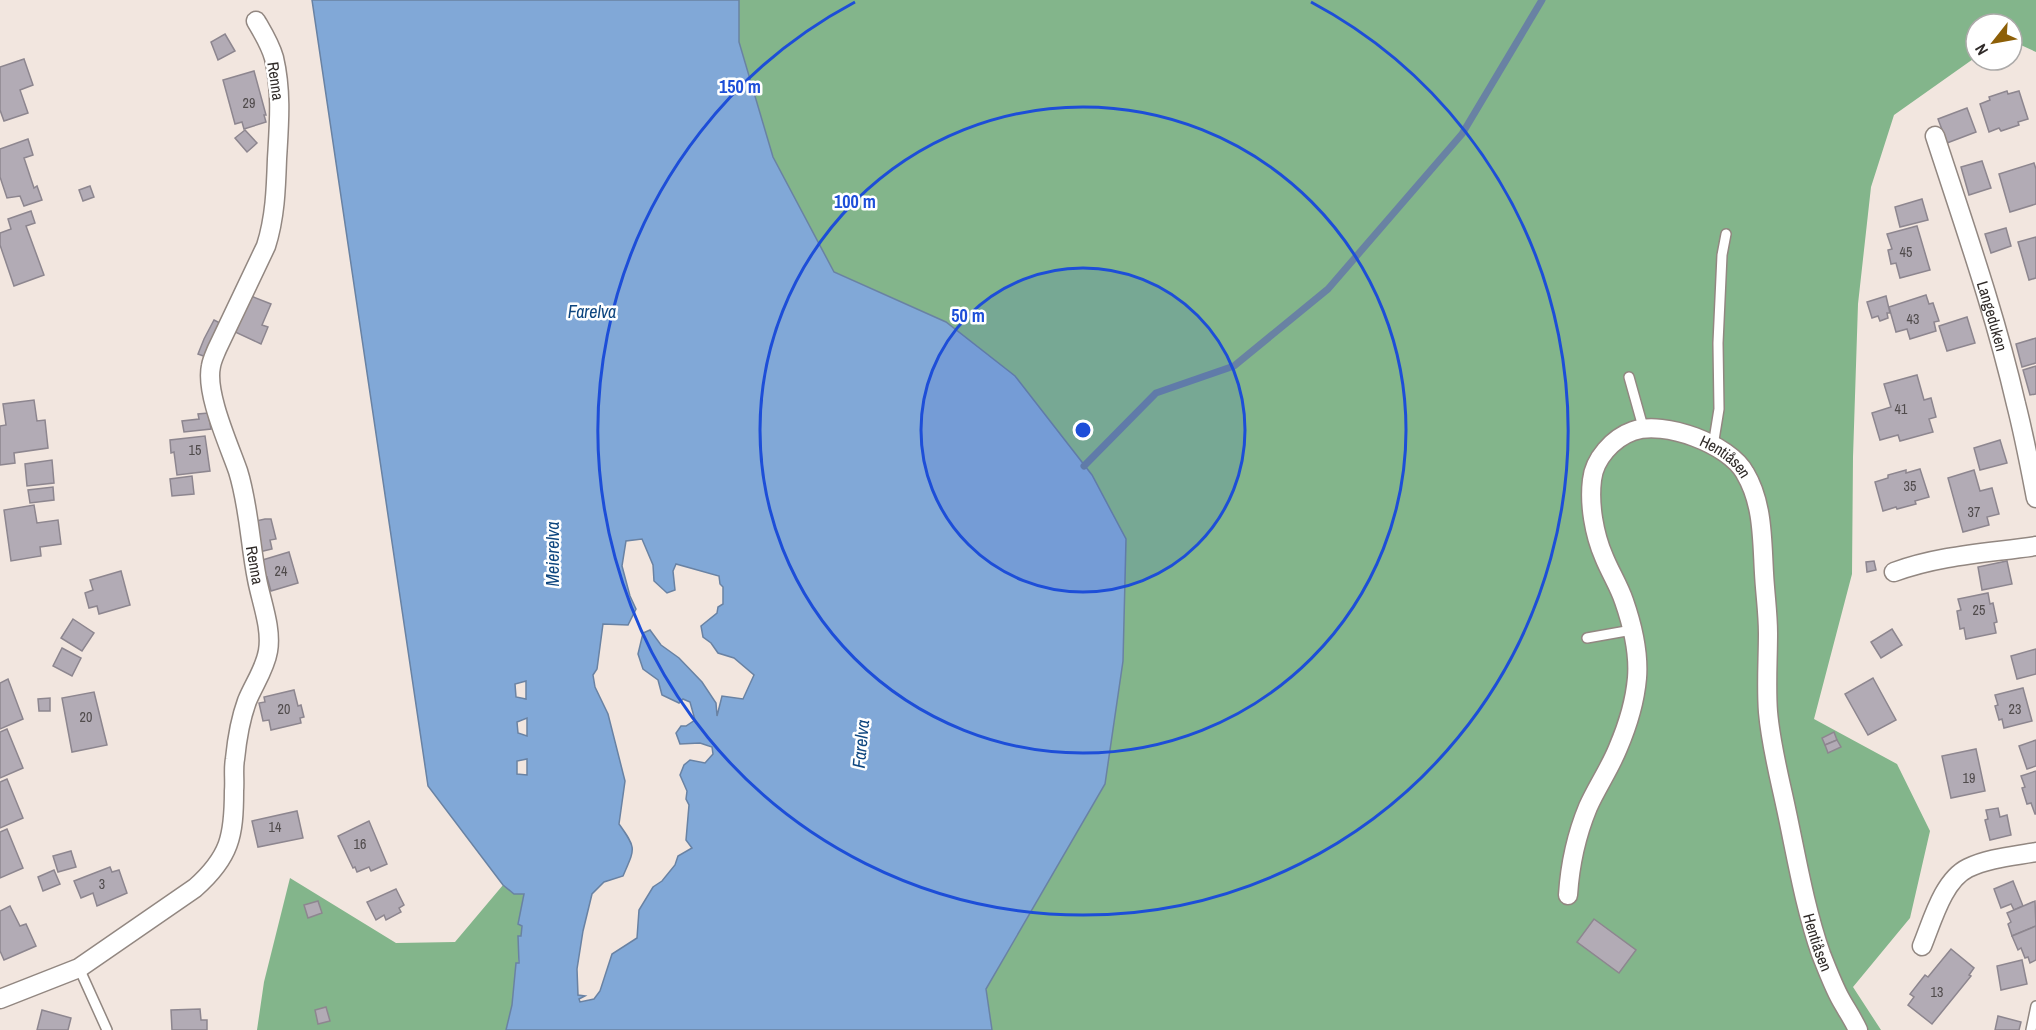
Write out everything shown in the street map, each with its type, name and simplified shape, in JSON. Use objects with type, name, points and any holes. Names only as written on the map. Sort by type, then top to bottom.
[{"type":"street","name":"Renna","points":[[0,999],[79,968],[195,888],[210,875],[225,855],[229,844],[234,793],[234,763],[240,726],[246,703],[266,663],[269,648],[243,492],[213,397],[211,366],[266,246],[275,207],[280,103],[274,58],[256,21]]},
{"type":"street","name":"Langeduken","points":[[1935,136],[2000,344],[2016,403],[2036,498]]},
{"type":"street","name":"Hentiåsen","points":[[1643,428],[1671,430],[1713,446],[1733,458],[1744,471],[1753,489],[1759,511],[1768,629],[1768,710],[1773,753],[1787,809],[1804,896],[1818,944],[1840,998],[1858,1030]]},
{"type":"street","points":[[1568,895],[1570,868],[1579,832],[1589,804],[1618,748],[1632,705],[1637,676],[1632,630],[1623,598],[1603,555],[1595,528],[1592,477],[1600,456],[1627,433],[1643,428]]},
{"type":"street","points":[[1894,572],[1915,564],[1951,556],[2036,546]]},
{"type":"street","points":[[1922,946],[1946,890],[1954,878],[1967,868],[1980,863],[2036,852]]},
{"type":"lane","points":[[1713,446],[1719,409],[1718,343],[1722,255],[1726,234]]},
{"type":"lane","points":[[1629,377],[1643,428]]},
{"type":"lane","points":[[1587,638],[1632,630]]},
{"type":"lane","points":[[79,968],[107,1030]]},
{"type":"lane","points":[[2031,1030],[2036,1006]]},
{"type":"green space","points":[[739,0],[2036,0],[2036,52],[2024,46],[2024,12],[1964,12],[1964,65],[1894,115],[1871,187],[1858,304],[1852,574],[1814,719],[1897,764],[1930,831],[1910,918],[1853,987],[1881,1030],[992,1030],[986,989],[1105,784],[1092,475],[1067,446],[946,322],[834,272],[773,158],[739,42]]},
{"type":"green space","points":[[290,878],[396,943],[455,942],[503,885],[514,894],[524,894],[518,924],[522,925],[518,964],[516,964],[512,1005],[506,1030],[257,1030],[264,982]]},
{"type":"water","name":"Farelva","points":[[312,0],[739,0],[739,42],[773,157],[834,272],[946,322],[1015,376],[1092,475],[1126,539],[1123,661],[1105,784],[986,989],[992,1030],[506,1030],[512,1005],[516,963],[519,963],[518,936],[521,936],[522,926],[518,924],[524,894],[514,894],[503,885],[428,786]],"holes":[[[642,539],[653,565],[654,581],[667,593],[675,590],[673,571],[676,564],[719,576],[723,587],[723,604],[718,607],[717,613],[701,626],[703,637],[718,653],[734,658],[754,675],[743,699],[722,696],[717,716],[716,703],[702,682],[679,658],[661,645],[650,630],[643,633],[638,654],[643,669],[658,680],[662,695],[679,703],[683,699],[690,702],[695,720],[686,726],[681,726],[676,733],[680,744],[700,743],[712,747],[713,754],[705,763],[690,760],[684,765],[680,775],[687,791],[686,799],[689,805],[686,840],[692,848],[678,856],[675,865],[662,881],[653,887],[639,910],[637,938],[612,954],[600,991],[594,999],[580,1002],[579,999],[585,996],[578,995],[577,969],[592,894],[604,882],[623,876],[632,854],[629,839],[619,824],[625,781],[608,714],[595,687],[593,675],[597,669],[603,624],[628,625],[636,609],[622,566],[626,541]],[[526,681],[526,699],[516,697],[515,684]],[[527,718],[527,736],[518,733],[517,722]],[[527,759],[527,775],[517,774],[517,761]]]},
{"type":"building","points":[[225,34],[235,51],[218,60],[211,42]]},
{"type":"building","points":[[24,59],[33,85],[20,90],[28,113],[4,121],[0,110],[0,67]]},
{"type":"building","points":[[254,71],[266,122],[244,129],[242,122],[235,124],[223,80]]},
{"type":"building","points":[[2007,91],[2008,94],[2019,91],[2028,119],[2018,122],[2019,125],[2001,131],[1999,128],[1989,132],[1980,104],[1990,100],[1989,97]]},
{"type":"building","points":[[1967,108],[1976,132],[1947,143],[1938,119]]},
{"type":"building","points":[[245,130],[257,143],[247,152],[235,138]]},
{"type":"building","points":[[28,139],[33,155],[24,158],[34,188],[37,186],[42,200],[24,206],[20,196],[7,198],[0,177],[0,149]]},
{"type":"building","points":[[1982,161],[1991,188],[1969,195],[1961,167]]},
{"type":"building","points":[[2034,163],[2036,204],[2010,212],[1999,174]]},
{"type":"building","points":[[90,186],[94,197],[83,201],[79,190]]},
{"type":"building","points":[[1922,199],[1928,220],[1900,227],[1895,207]]},
{"type":"building","points":[[31,211],[35,223],[26,226],[44,275],[14,286],[0,245],[0,233],[11,229],[8,219]]},
{"type":"building","points":[[1917,226],[1930,270],[1900,278],[1896,263],[1891,264],[1888,250],[1892,249],[1887,234]]},
{"type":"building","points":[[2006,228],[2011,246],[1991,253],[1985,234]]},
{"type":"building","points":[[2036,237],[2036,278],[2029,280],[2018,242]]},
{"type":"building","points":[[1926,295],[1929,304],[1933,303],[1939,321],[1934,322],[1936,331],[1910,339],[1907,329],[1896,332],[1889,307]]},
{"type":"building","points":[[251,296],[271,304],[262,325],[268,327],[261,344],[235,332]]},
{"type":"building","points":[[1886,296],[1890,313],[1887,313],[1888,318],[1880,321],[1878,316],[1872,318],[1867,302]]},
{"type":"building","points":[[1967,317],[1975,343],[1947,351],[1939,326]]},
{"type":"building","points":[[214,320],[224,325],[209,358],[198,354]]},
{"type":"building","points":[[2036,338],[2036,363],[2022,367],[2016,344]]},
{"type":"building","points":[[2036,366],[2036,394],[2030,395],[2023,370]]},
{"type":"building","points":[[1917,375],[1924,400],[1931,398],[1936,417],[1929,419],[1933,432],[1900,441],[1898,435],[1880,440],[1872,413],[1891,407],[1884,384]]},
{"type":"building","points":[[34,400],[37,421],[45,420],[48,448],[14,453],[15,463],[0,465],[0,426],[6,425],[3,404]]},
{"type":"building","points":[[208,413],[211,429],[184,432],[182,421],[199,419],[198,414]]},
{"type":"building","points":[[205,436],[210,471],[177,475],[170,440]]},
{"type":"building","points":[[2000,440],[2007,463],[1980,470],[1974,448]]},
{"type":"building","points":[[52,460],[54,483],[27,486],[25,464]]},
{"type":"building","points":[[1920,469],[1929,497],[1915,501],[1916,504],[1883,511],[1875,482],[1888,478],[1888,475]]},
{"type":"building","points":[[1974,470],[1980,491],[1992,488],[1999,514],[1987,517],[1989,525],[1963,532],[1948,478]]},
{"type":"building","points":[[192,476],[194,494],[172,496],[170,479]]},
{"type":"building","points":[[53,487],[54,500],[30,503],[28,490]]},
{"type":"building","points":[[34,505],[37,523],[58,520],[61,544],[40,547],[41,556],[11,561],[4,510]]},
{"type":"building","points":[[271,519],[276,539],[270,540],[272,549],[259,552],[252,522]]},
{"type":"building","points":[[289,552],[298,583],[271,591],[267,577],[263,578],[259,561]]},
{"type":"building","points":[[1874,561],[1876,570],[1867,572],[1866,562]]},
{"type":"building","points":[[2007,561],[2012,584],[1982,590],[1978,567]]},
{"type":"building","points":[[121,571],[130,605],[99,614],[97,606],[89,608],[85,593],[93,590],[90,580]]},
{"type":"building","points":[[1988,593],[1990,604],[1993,603],[1997,622],[1994,623],[1996,633],[1966,639],[1964,628],[1960,629],[1957,611],[1961,610],[1958,599]]},
{"type":"building","points":[[73,619],[94,633],[82,651],[61,638]]},
{"type":"building","points":[[1892,629],[1902,645],[1881,658],[1871,642]]},
{"type":"building","points":[[62,648],[81,658],[72,676],[53,666]]},
{"type":"building","points":[[2036,649],[2036,674],[2017,679],[2011,656]]},
{"type":"building","points":[[1873,678],[1896,720],[1868,735],[1845,694]]},
{"type":"building","points":[[8,679],[23,719],[0,729],[0,683]]},
{"type":"building","points":[[2023,688],[2032,721],[2004,728],[1995,706],[1998,705],[1995,695]]},
{"type":"building","points":[[294,690],[298,706],[301,705],[304,717],[300,718],[301,723],[271,730],[269,720],[263,721],[259,703],[265,702],[264,697]]},
{"type":"building","points":[[94,692],[107,745],[72,752],[62,698]]},
{"type":"building","points":[[50,698],[50,711],[39,711],[38,699]]},
{"type":"building","points":[[7,729],[23,768],[0,778],[0,732]]},
{"type":"building","points":[[1834,732],[1837,740],[1825,745],[1822,738]]},
{"type":"building","points":[[1837,740],[1841,747],[1828,753],[1825,745]]},
{"type":"building","points":[[2036,740],[2036,766],[2027,769],[2019,746]]},
{"type":"building","points":[[1976,749],[1985,791],[1951,798],[1942,756]]},
{"type":"building","points":[[2036,771],[2035,814],[2031,803],[2027,804],[2021,776]]},
{"type":"building","points":[[7,779],[23,818],[0,828],[0,782]]},
{"type":"building","points":[[1998,808],[2000,817],[2007,815],[2011,835],[1990,840],[1985,820],[1988,819],[1986,810]]},
{"type":"building","points":[[297,811],[303,838],[258,847],[252,821]]},
{"type":"building","points":[[369,821],[387,864],[371,871],[369,867],[357,872],[338,836]]},
{"type":"building","points":[[7,829],[23,868],[0,878],[0,832]]},
{"type":"building","points":[[71,851],[76,867],[58,872],[53,856]]},
{"type":"building","points":[[110,867],[112,872],[119,870],[127,893],[97,906],[93,893],[81,898],[74,881]]},
{"type":"building","points":[[54,870],[60,884],[43,891],[38,877]]},
{"type":"building","points":[[2013,881],[2023,906],[2014,910],[2011,904],[2001,908],[1994,889]]},
{"type":"building","points":[[396,889],[404,905],[399,908],[401,912],[386,920],[384,915],[376,920],[367,902]]},
{"type":"building","points":[[318,901],[322,913],[308,918],[304,905]]},
{"type":"building","points":[[2035,901],[2036,926],[2012,936],[2008,924],[2011,922],[2007,913]]},
{"type":"building","points":[[10,906],[20,926],[26,924],[36,946],[4,960],[0,951],[0,911]]},
{"type":"building","points":[[1594,919],[1636,950],[1619,973],[1577,942]]},
{"type":"building","points":[[2036,926],[2036,960],[2030,963],[2021,948],[2018,950],[2012,936]]},
{"type":"building","points":[[1951,949],[1974,968],[1969,975],[1971,976],[1932,1024],[1908,1005],[1914,997],[1910,994],[1925,975],[1928,977]]},
{"type":"building","points":[[2022,960],[2027,984],[2001,990],[1997,966]]},
{"type":"building","points":[[326,1007],[330,1021],[318,1024],[315,1010]]},
{"type":"building","points":[[200,1009],[201,1020],[207,1020],[207,1030],[172,1030],[171,1010]]},
{"type":"building","points":[[42,1010],[71,1018],[68,1030],[37,1030]]},
{"type":"building","points":[[1998,1016],[2021,1022],[2019,1030],[1995,1030]]},
{"type":"waterway","points":[[1084,466],[1156,393],[1234,366],[1328,289],[1462,134],[1542,0]]},
{"type":"water label","name":"Meierelva","points":[[553,554]]}]
